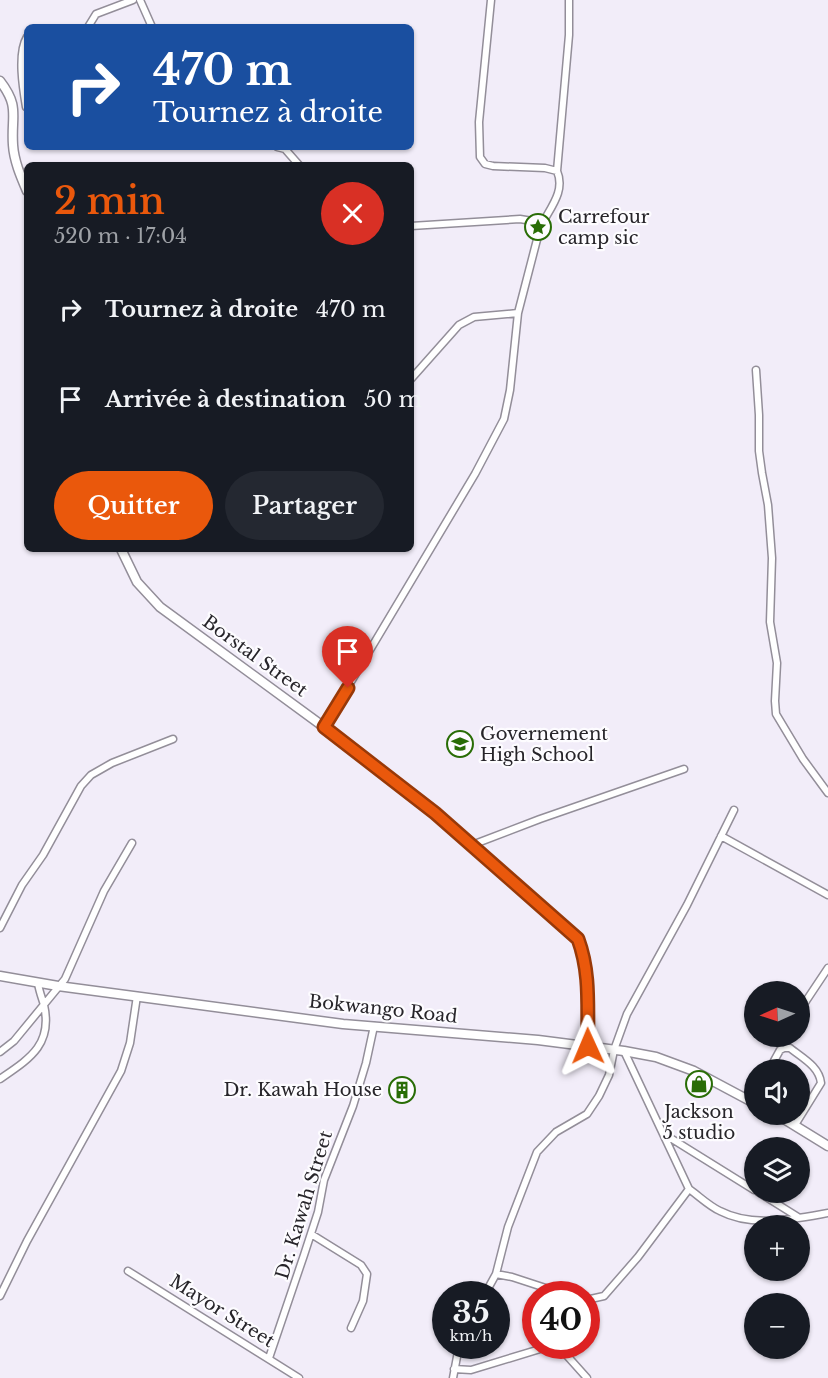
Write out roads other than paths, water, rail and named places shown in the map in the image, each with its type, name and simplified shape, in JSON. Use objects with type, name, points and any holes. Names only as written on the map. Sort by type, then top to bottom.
[{"type":"street","points":[[90,24],[96,14],[132,0]]},
{"type":"street","points":[[140,0],[151,24]]},
{"type":"street","points":[[491,0],[479,122],[480,157],[485,164],[493,166],[545,168],[557,171]]},
{"type":"street","points":[[324,727],[475,474],[504,418],[510,390],[518,313],[540,228],[560,190],[561,180],[557,171],[569,35],[569,0]]},
{"type":"street","points":[[24,42],[22,66],[24,82]]},
{"type":"street","points":[[0,81],[10,94],[14,107],[13,147],[24,184]]},
{"type":"street","points":[[14,107],[24,107]]},
{"type":"street","points":[[286,150],[296,162]]},
{"type":"street","points":[[414,226],[520,219],[532,221],[540,228]]},
{"type":"street","points":[[414,376],[459,325],[474,318],[518,313]]},
{"type":"street","points":[[756,370],[759,451],[768,505],[772,558],[770,622],[777,663],[774,701],[776,714],[828,793]]},
{"type":"street","name":"Borstal Street","points":[[122,552],[137,582],[160,607],[324,727],[435,813],[578,939],[585,959],[588,986],[588,1046]]},
{"type":"street","points":[[0,928],[22,885],[43,855],[81,786],[91,775],[112,763],[173,739]]},
{"type":"street","points":[[472,845],[550,815],[684,769]]},
{"type":"street","points":[[492,1281],[508,1227],[537,1152],[556,1132],[587,1114],[609,1075],[614,1050],[627,1014],[687,905],[734,810]]},
{"type":"street","points":[[721,836],[828,895]]},
{"type":"street","points":[[0,1052],[14,1041],[70,970],[104,891],[132,843]]},
{"type":"street","points":[[810,995],[828,968]]},
{"type":"street","name":"Bokwango Road","points":[[0,976],[58,986],[374,1026],[624,1051],[656,1057],[694,1071],[744,1095]]},
{"type":"street","points":[[0,1079],[30,1059],[43,1041],[46,1028],[44,1005],[38,983]]},
{"type":"street","points":[[0,1296],[27,1241],[121,1071],[130,1043],[137,996]]},
{"type":"street","name":"Dr. Kawah Street","points":[[270,1358],[311,1234],[324,1180],[353,1106],[374,1026]]},
{"type":"street","points":[[775,1059],[780,1050],[784,1048],[790,1048],[804,1059]]},
{"type":"street","points":[[624,1051],[689,1189],[718,1211],[744,1219]]},
{"type":"street","points":[[810,1064],[817,1069],[821,1083],[810,1101]]},
{"type":"street","points":[[795,1125],[828,1146]]},
{"type":"street","points":[[664,1134],[744,1184]]},
{"type":"street","points":[[600,1297],[604,1296],[639,1257],[689,1189]]},
{"type":"street","points":[[775,1203],[794,1215]]},
{"type":"street","points":[[810,1216],[828,1213]]},
{"type":"street","points":[[311,1234],[361,1265],[367,1274],[363,1301],[351,1328]]},
{"type":"street","name":"Mayor Street","points":[[128,1271],[299,1378]]},
{"type":"street","points":[[496,1274],[524,1281]]},
{"type":"street","points":[[454,1369],[471,1370],[550,1346],[561,1349],[588,1378]]},
{"type":"street","points":[[453,1378],[456,1359]]},
{"type":"place","name":"Carrefour camp sic","points":[[538,227]]},
{"type":"place","name":"Governement High School","points":[[460,744]]},
{"type":"place","name":"Jackson 5 studio","points":[[699,1084]]},
{"type":"place","name":"Dr. Kawah House","points":[[402,1090]]}]
